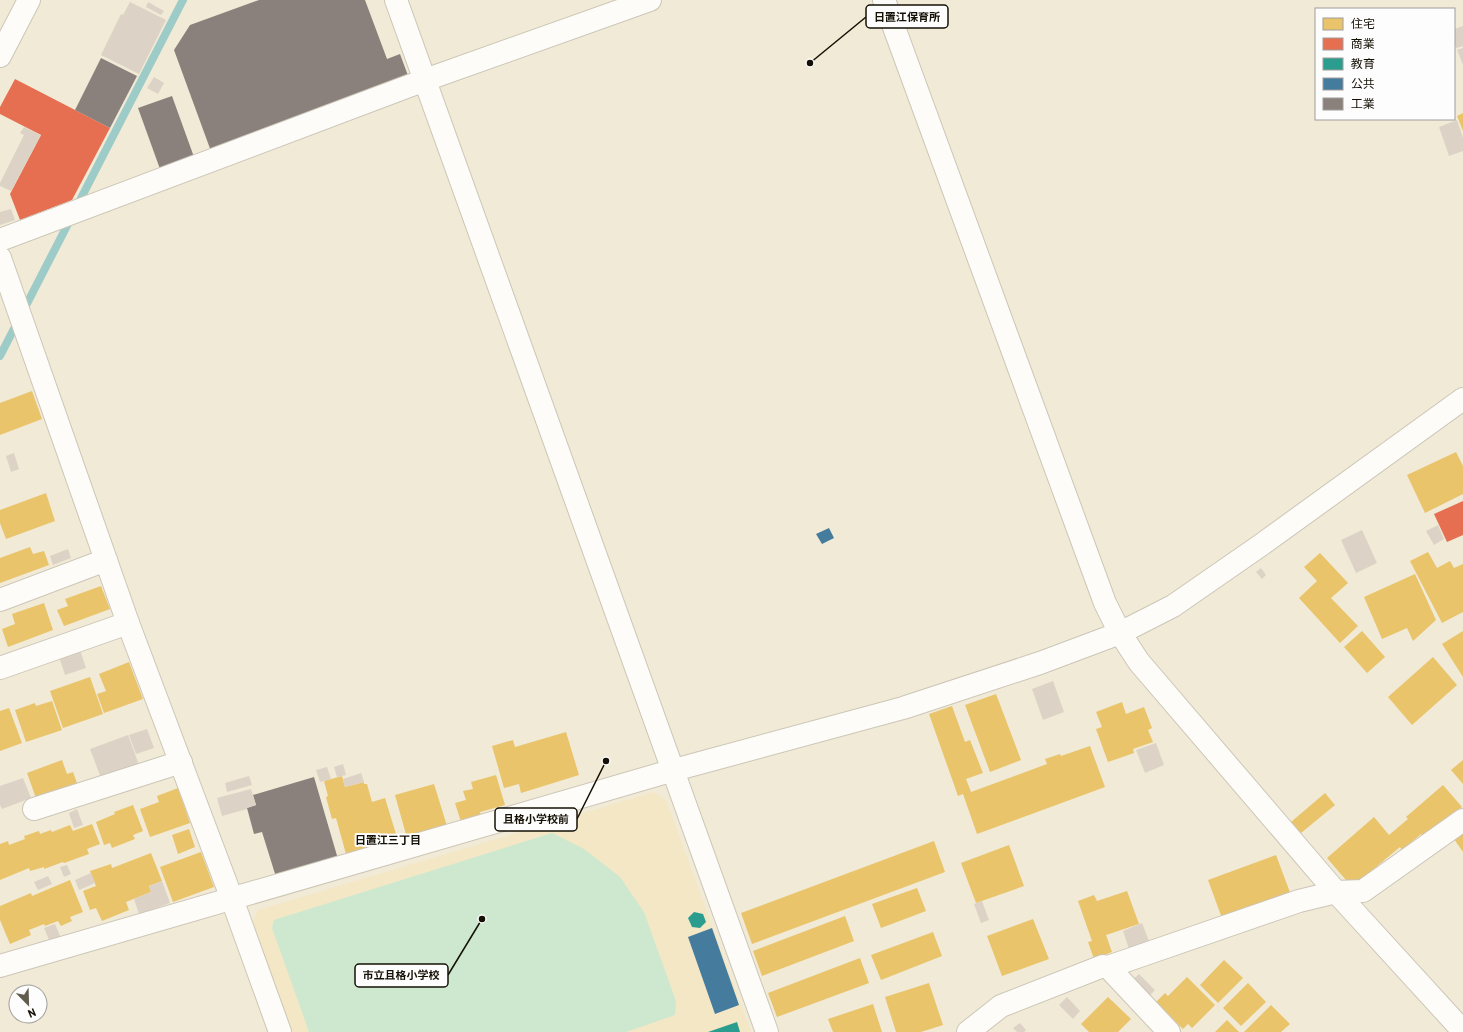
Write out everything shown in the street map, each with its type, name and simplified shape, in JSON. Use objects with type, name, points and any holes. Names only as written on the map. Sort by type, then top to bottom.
[{"type":"street","points":[[0,56],[29,0]]},
{"type":"street","points":[[396,0],[768,1032]]},
{"type":"street","points":[[0,240],[425,80],[650,0]]},
{"type":"street","points":[[884,0],[1105,603],[1120,633],[1139,662],[1336,892],[1463,1031]]},
{"type":"street","points":[[0,258],[128,624],[181,762],[280,1032]]},
{"type":"street","points":[[0,966],[674,770],[902,708],[1040,663],[1120,633],[1173,606],[1463,399]]},
{"type":"street","points":[[0,600],[106,560]]},
{"type":"street","points":[[0,668],[128,624]]},
{"type":"street","points":[[34,808],[181,762]]},
{"type":"street","points":[[968,1032],[1001,1006],[1103,966],[1108,967],[1299,901],[1336,892],[1363,891],[1463,820]]},
{"type":"street","points":[[1108,967],[1170,1032]]},
{"type":"shaded area","points":[[654,792],[666,800],[751,1032],[288,1032],[250,929],[258,910]]},
{"type":"green space","points":[[552,833],[584,849],[620,877],[644,912],[676,1001],[675,1015],[626,1032],[309,1032],[272,928],[274,920]]},
{"type":"building: 住宅","points":[[1463,113],[1463,131],[1457,116]]},
{"type":"building: 住宅","points":[[32,391],[42,419],[0,435],[0,403]]},
{"type":"building: 住宅","points":[[1456,452],[1463,466],[1463,494],[1425,513],[1407,475]]},
{"type":"building: 住宅","points":[[46,493],[55,521],[6,539],[0,523],[0,510]]},
{"type":"building: 住宅","points":[[30,547],[33,554],[44,551],[49,565],[0,583],[0,558]]},
{"type":"building: 住宅","points":[[1428,552],[1437,568],[1450,561],[1454,568],[1463,564],[1463,612],[1442,623],[1410,561]]},
{"type":"building: 住宅","points":[[1320,553],[1348,583],[1331,598],[1358,626],[1340,643],[1299,598],[1317,581],[1304,567]]},
{"type":"building: 住宅","points":[[1415,574],[1436,620],[1413,641],[1407,628],[1382,639],[1364,597]]},
{"type":"building: 住宅","points":[[101,586],[110,609],[64,626],[57,610],[68,606],[65,599]]},
{"type":"building: 住宅","points":[[44,603],[53,630],[8,647],[2,629],[15,624],[12,614]]},
{"type":"building: 住宅","points":[[1362,631],[1385,657],[1367,673],[1344,647]]},
{"type":"building: 住宅","points":[[1463,631],[1463,677],[1442,644]]},
{"type":"building: 住宅","points":[[1433,657],[1457,685],[1412,725],[1388,697]]},
{"type":"building: 住宅","points":[[129,662],[143,699],[104,713],[97,694],[106,691],[99,674]]},
{"type":"building: 住宅","points":[[90,677],[103,714],[63,728],[50,691]]},
{"type":"building: 住宅","points":[[996,694],[1021,760],[990,772],[965,705]]},
{"type":"building: 住宅","points":[[52,701],[62,730],[26,742],[15,710],[35,703],[36,706]]},
{"type":"building: 住宅","points":[[1122,702],[1126,714],[1144,707],[1152,728],[1148,730],[1153,742],[1133,749],[1134,753],[1108,762],[1096,729],[1102,727],[1096,712]]},
{"type":"building: 住宅","points":[[952,706],[965,742],[970,740],[983,773],[966,779],[971,792],[1047,764],[1045,759],[1060,754],[1061,756],[1090,746],[1105,787],[977,834],[963,794],[958,796],[929,714]]},
{"type":"building: 住宅","points":[[9,708],[22,743],[0,751],[0,711]]},
{"type":"building: 住宅","points":[[566,732],[579,775],[521,793],[519,784],[504,788],[492,746],[513,740],[515,747]]},
{"type":"building: 住宅","points":[[62,760],[67,774],[73,772],[78,786],[37,801],[27,773]]},
{"type":"building: 住宅","points":[[1463,760],[1463,784],[1451,770]]},
{"type":"building: 住宅","points":[[496,775],[505,805],[480,812],[481,816],[461,822],[455,803],[466,800],[463,791],[473,789],[471,782]]},
{"type":"building: 住宅","points":[[342,776],[345,787],[364,782],[364,784],[367,784],[372,802],[385,798],[396,834],[374,840],[375,845],[346,854],[336,818],[332,819],[326,797],[328,796],[324,781]]},
{"type":"building: 住宅","points":[[434,784],[447,826],[407,838],[395,795]]},
{"type":"building: 住宅","points":[[1443,785],[1462,807],[1425,839],[1421,834],[1402,850],[1400,847],[1352,887],[1327,858],[1374,817],[1389,835],[1408,819],[1406,817]]},
{"type":"building: 住宅","points":[[178,788],[190,823],[150,837],[140,809],[159,802],[157,796]]},
{"type":"building: 住宅","points":[[1325,793],[1335,805],[1301,833],[1291,822]]},
{"type":"building: 住宅","points":[[133,805],[143,831],[133,835],[135,839],[112,848],[110,843],[104,845],[96,822],[115,814],[114,812]]},
{"type":"building: 住宅","points":[[92,824],[100,844],[87,849],[89,854],[44,869],[44,867],[30,871],[29,868],[0,880],[0,844],[8,841],[9,845],[25,839],[24,836],[39,831],[40,834],[51,830],[52,832],[70,825],[73,831]]},
{"type":"building: 住宅","points":[[189,829],[195,847],[178,854],[172,835]]},
{"type":"building: 住宅","points":[[1463,833],[1463,852],[1454,839]]},
{"type":"building: 住宅","points":[[934,841],[945,872],[752,944],[741,913]]},
{"type":"building: 住宅","points":[[1009,845],[1024,886],[976,903],[961,863]]},
{"type":"building: 住宅","points":[[201,852],[214,887],[173,902],[160,867]]},
{"type":"building: 住宅","points":[[151,853],[162,881],[149,886],[151,892],[126,902],[129,910],[102,921],[96,908],[90,910],[83,891],[96,886],[90,871],[111,864],[112,868]]},
{"type":"building: 住宅","points":[[1276,855],[1291,895],[1223,921],[1208,880]]},
{"type":"building: 住宅","points":[[70,880],[83,912],[70,917],[72,921],[61,926],[58,921],[45,926],[44,924],[29,930],[31,935],[10,944],[0,920],[0,906],[31,893],[32,896]]},
{"type":"building: 住宅","points":[[917,888],[926,911],[881,928],[872,904]]},
{"type":"building: 住宅","points":[[1127,891],[1139,924],[1106,935],[1112,952],[1094,959],[1088,942],[1092,941],[1078,901],[1094,895],[1097,901]]},
{"type":"building: 住宅","points":[[845,916],[854,941],[762,976],[753,951]]},
{"type":"building: 住宅","points":[[1033,919],[1049,959],[1002,976],[987,936]]},
{"type":"building: 住宅","points":[[933,932],[942,956],[881,980],[871,955]]},
{"type":"building: 住宅","points":[[860,958],[869,983],[777,1017],[768,993]]},
{"type":"building: 住宅","points":[[1224,960],[1243,978],[1218,1003],[1200,985]]},
{"type":"building: 住宅","points":[[1187,977],[1215,1005],[1192,1028],[1188,1024],[1183,1029],[1156,1002],[1165,993],[1168,996]]},
{"type":"building: 住宅","points":[[929,983],[943,1025],[921,1032],[896,1032],[885,997]]},
{"type":"building: 住宅","points":[[1248,983],[1266,1002],[1241,1026],[1223,1008]]},
{"type":"building: 住宅","points":[[1108,997],[1131,1019],[1118,1032],[1089,1032],[1081,1024]]},
{"type":"building: 住宅","points":[[873,1004],[882,1032],[833,1032],[828,1019]]},
{"type":"building: 住宅","points":[[1271,1005],[1290,1024],[1281,1032],[1244,1032]]},
{"type":"building: 住宅","points":[[1227,1020],[1239,1032],[1215,1032]]},
{"type":"building: 商業","points":[[15,79],[110,128],[72,200],[20,220],[10,194],[41,135],[0,114],[0,107]]},
{"type":"building: 商業","points":[[1463,501],[1463,535],[1447,542],[1434,514]]},
{"type":"building: 教育","points":[[694,912],[703,914],[706,922],[700,928],[692,927],[688,918]]},
{"type":"building: 教育","points":[[737,1022],[740,1032],[708,1032]]},
{"type":"building: 公共","points":[[829,528],[834,538],[822,544],[816,534]]},
{"type":"building: 公共","points":[[712,928],[739,1005],[715,1014],[688,937]]},
{"type":"building: 工業","points":[[259,0],[365,0],[387,59],[400,54],[410,81],[212,154],[174,50],[190,25]]},
{"type":"building: 工業","points":[[101,58],[137,76],[110,128],[75,110]]},
{"type":"building: 工業","points":[[172,96],[194,157],[160,169],[138,108]]},
{"type":"building: 工業","points":[[314,777],[338,859],[276,877],[262,832],[254,834],[247,808],[256,805],[253,795]]},
{"type":"building: その他","points":[[130,2],[166,20],[139,74],[101,55],[121,14],[123,15]]},
{"type":"building: その他","points":[[148,2],[164,11],[161,15],[146,7]]},
{"type":"building: その他","points":[[1463,26],[1463,46],[1456,48],[1455,44],[1455,29]]},
{"type":"building: その他","points":[[1463,48],[1463,65],[1457,50]]},
{"type":"building: その他","points":[[154,77],[164,83],[158,94],[147,88]]},
{"type":"building: その他","points":[[1457,120],[1463,138],[1463,151],[1449,156],[1439,127]]},
{"type":"building: その他","points":[[24,127],[41,135],[11,191],[0,186],[0,183],[24,135],[20,133]]},
{"type":"building: その他","points":[[11,209],[15,220],[0,225],[0,212]]},
{"type":"building: その他","points":[[14,453],[19,469],[11,472],[6,456]]},
{"type":"building: その他","points":[[1438,525],[1444,539],[1434,545],[1426,531]]},
{"type":"building: その他","points":[[1362,530],[1377,563],[1356,573],[1341,540]]},
{"type":"building: その他","points":[[68,549],[71,558],[53,565],[50,556]]},
{"type":"building: その他","points":[[1261,568],[1266,575],[1262,579],[1256,572]]},
{"type":"building: その他","points":[[80,650],[86,668],[65,675],[59,657]]},
{"type":"building: その他","points":[[1053,681],[1064,712],[1043,720],[1032,689]]},
{"type":"building: その他","points":[[147,729],[154,748],[136,754],[129,735]]},
{"type":"building: その他","points":[[128,735],[139,765],[101,778],[90,749]]},
{"type":"building: その他","points":[[1156,743],[1164,765],[1145,773],[1136,750]]},
{"type":"building: その他","points":[[343,764],[346,775],[337,777],[334,767]]},
{"type":"building: その他","points":[[327,767],[331,779],[320,782],[316,770]]},
{"type":"building: その他","points":[[361,773],[364,782],[345,787],[343,779]]},
{"type":"building: その他","points":[[249,776],[252,785],[227,792],[225,783]]},
{"type":"building: その他","points":[[23,778],[31,798],[2,809],[0,805],[0,786]]},
{"type":"building: その他","points":[[251,789],[256,805],[222,816],[217,798]]},
{"type":"building: その他","points":[[77,809],[83,825],[74,828],[69,813]]},
{"type":"building: その他","points":[[67,865],[71,874],[64,877],[60,867]]},
{"type":"building: その他","points":[[91,873],[95,883],[79,890],[75,880]]},
{"type":"building: その他","points":[[48,876],[52,884],[38,890],[34,882]]},
{"type":"building: その他","points":[[162,881],[170,903],[139,914],[134,899],[151,892],[149,886]]},
{"type":"building: その他","points":[[982,901],[989,920],[981,923],[974,904]]},
{"type":"building: その他","points":[[1142,923],[1149,941],[1129,949],[1123,931]]},
{"type":"building: その他","points":[[55,924],[61,938],[50,942],[44,928]]},
{"type":"building: その他","points":[[1139,974],[1155,990],[1147,999],[1130,982]]},
{"type":"building: その他","points":[[1067,997],[1080,1011],[1073,1019],[1059,1005]]},
{"type":"building: その他","points":[[1020,1023],[1026,1030],[1024,1032],[1017,1032],[1013,1028]]},
{"type":"waterway","points":[[77,206],[183,0]]},
{"type":"waterway","points":[[0,356],[71,218]]},
{"type":"place","name":"日置江保育所","points":[[810,63]]},
{"type":"place","name":"且格小学校前","points":[[606,761]]},
{"type":"place","name":"市立且格小学校","points":[[482,919]]},
{"type":"district","name":"日置江三丁目","points":[[388,840]]}]
